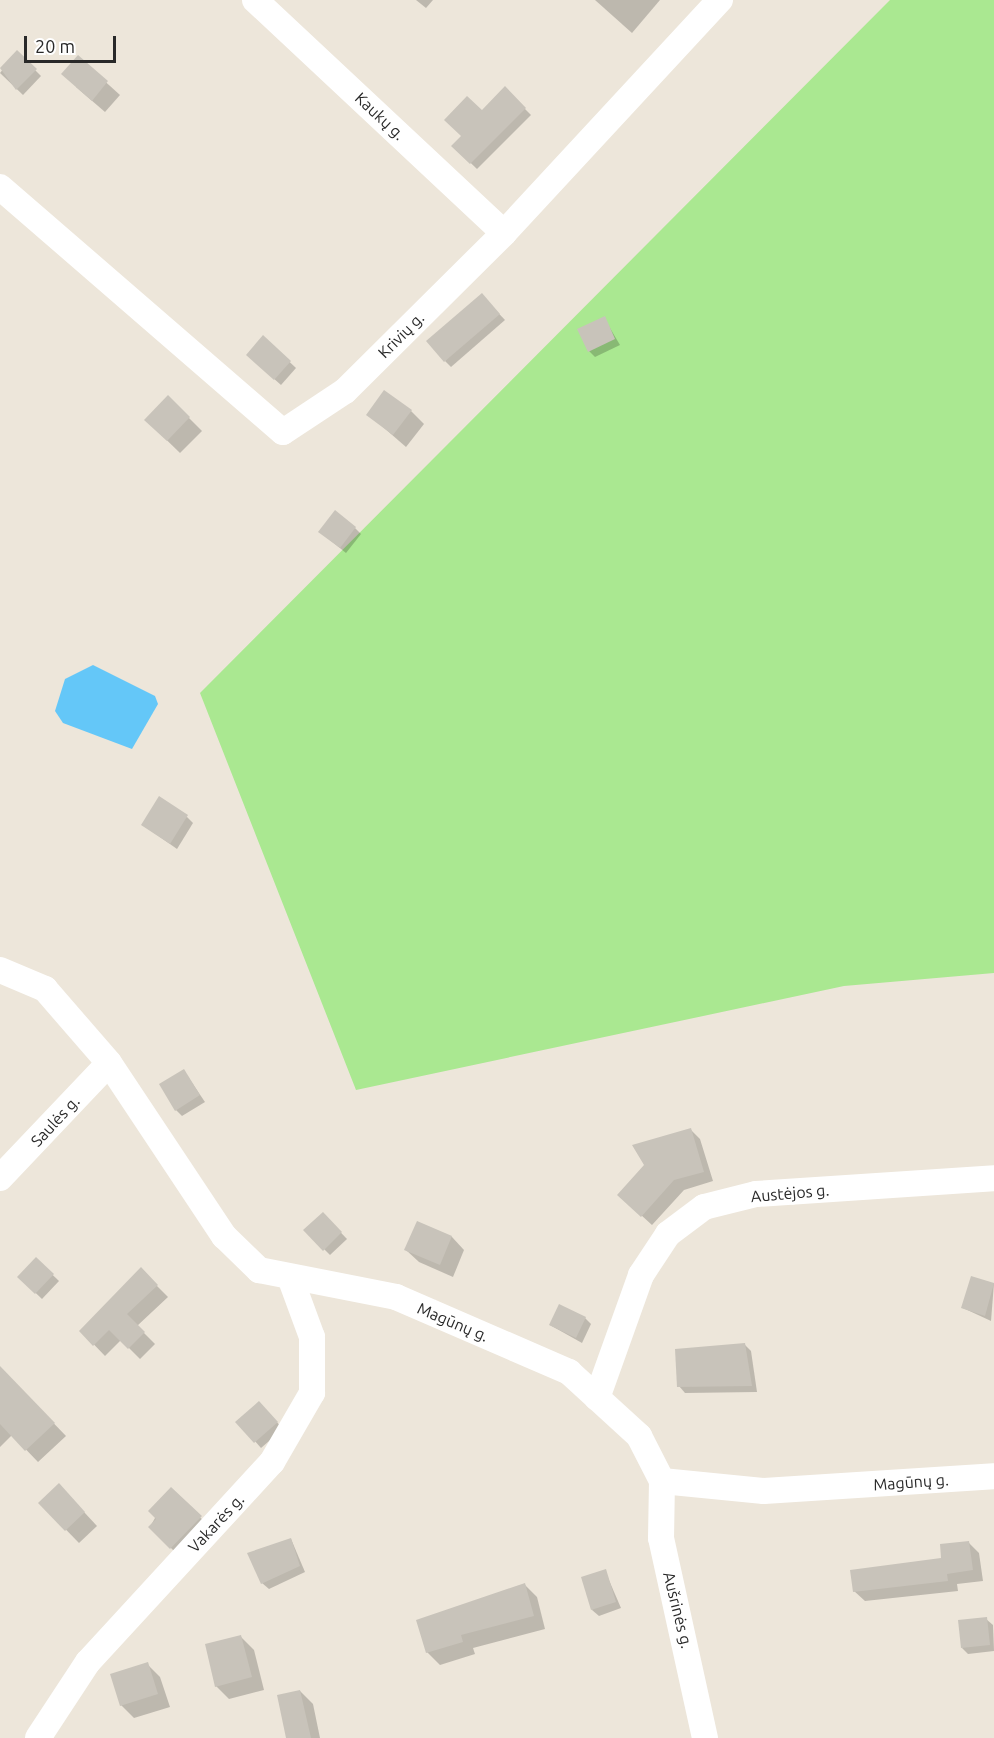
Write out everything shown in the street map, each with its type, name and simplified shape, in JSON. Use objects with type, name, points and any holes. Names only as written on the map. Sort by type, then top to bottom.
[{"type":"street","name":"Krivių g.","points":[[0,187],[283,432],[345,391],[504,233],[720,0]]},
{"type":"street","name":"Kaukų g.","points":[[271,5],[504,233]]},
{"type":"street","name":"Magūnų g.","points":[[0,970],[45,989],[109,1063],[224,1236],[260,1270],[291,1280],[396,1297],[569,1372],[639,1436],[662,1481],[765,1491],[994,1476]]},
{"type":"street","name":"Saulės g.","points":[[0,1178],[109,1063]]},
{"type":"street","name":"Austėjos g.","points":[[597,1398],[641,1275],[668,1234],[704,1207],[756,1194],[994,1178]]},
{"type":"street","name":"Vakarės g.","points":[[38,1738],[88,1662],[272,1462],[312,1394],[312,1338],[291,1280]]},
{"type":"street","name":"Aušrinės g.","points":[[662,1481],[661,1538],[705,1738]]},
{"type":"green space","points":[[890,0],[994,0],[994,973],[844,986],[356,1090],[200,693]]},
{"type":"water","points":[[93,665],[155,696],[158,704],[132,749],[63,723],[55,711],[65,679]]},
{"type":"building","points":[[17,50],[37,69],[16,90],[0,68]]},
{"type":"building","points":[[78,55],[108,81],[92,101],[61,74]]},
{"type":"building","points":[[505,86],[526,108],[470,164],[451,146],[461,136],[444,120],[467,96],[482,110]]},
{"type":"building","points":[[482,293],[500,314],[444,362],[426,341]]},
{"type":"building","points":[[605,316],[615,339],[588,352],[577,329]]},
{"type":"building","points":[[263,335],[291,361],[274,380],[246,355]]},
{"type":"building","points":[[384,390],[412,410],[393,435],[366,415]]},
{"type":"building","points":[[168,395],[190,417],[167,441],[144,420]]},
{"type":"building","points":[[335,510],[356,527],[340,548],[318,532]]},
{"type":"building","points":[[159,796],[188,815],[170,844],[141,825]]},
{"type":"building","points":[[184,1069],[200,1095],[175,1111],[159,1084]]},
{"type":"building","points":[[691,1128],[704,1172],[674,1180],[641,1217],[617,1195],[644,1165],[632,1145]]},
{"type":"building","points":[[323,1212],[342,1232],[323,1251],[303,1230]]},
{"type":"building","points":[[417,1221],[452,1236],[440,1265],[404,1250]]},
{"type":"building","points":[[36,1257],[54,1274],[35,1294],[17,1277]]},
{"type":"building","points":[[141,1267],[158,1285],[127,1314],[145,1332],[128,1349],[109,1330],[93,1346],[79,1331]]},
{"type":"building","points":[[971,1276],[994,1283],[985,1316],[961,1308]]},
{"type":"building","points":[[559,1304],[586,1317],[576,1338],[549,1325]]},
{"type":"building","points":[[745,1343],[752,1386],[677,1387],[675,1349]]},
{"type":"building","points":[[0,1366],[55,1423],[25,1451],[0,1424]]},
{"type":"building","points":[[259,1401],[278,1422],[254,1443],[235,1422]]},
{"type":"building","points":[[59,1483],[85,1512],[65,1531],[38,1503]]},
{"type":"building","points":[[171,1487],[202,1516],[170,1549],[148,1527],[156,1519],[148,1511]]},
{"type":"building","points":[[291,1538],[300,1566],[261,1584],[247,1553]]},
{"type":"building","points":[[969,1541],[973,1570],[947,1574],[948,1581],[853,1592],[850,1570],[941,1558],[940,1544]]},
{"type":"building","points":[[606,1569],[616,1602],[591,1610],[581,1577]]},
{"type":"building","points":[[525,1583],[534,1616],[461,1635],[463,1642],[426,1653],[416,1620]]},
{"type":"building","points":[[987,1617],[990,1645],[961,1648],[958,1620]]},
{"type":"building","points":[[241,1635],[252,1677],[215,1687],[205,1644]]},
{"type":"building","points":[[148,1662],[158,1694],[120,1706],[110,1674]]},
{"type":"building","points":[[300,1690],[311,1738],[286,1738],[277,1695]]}]
